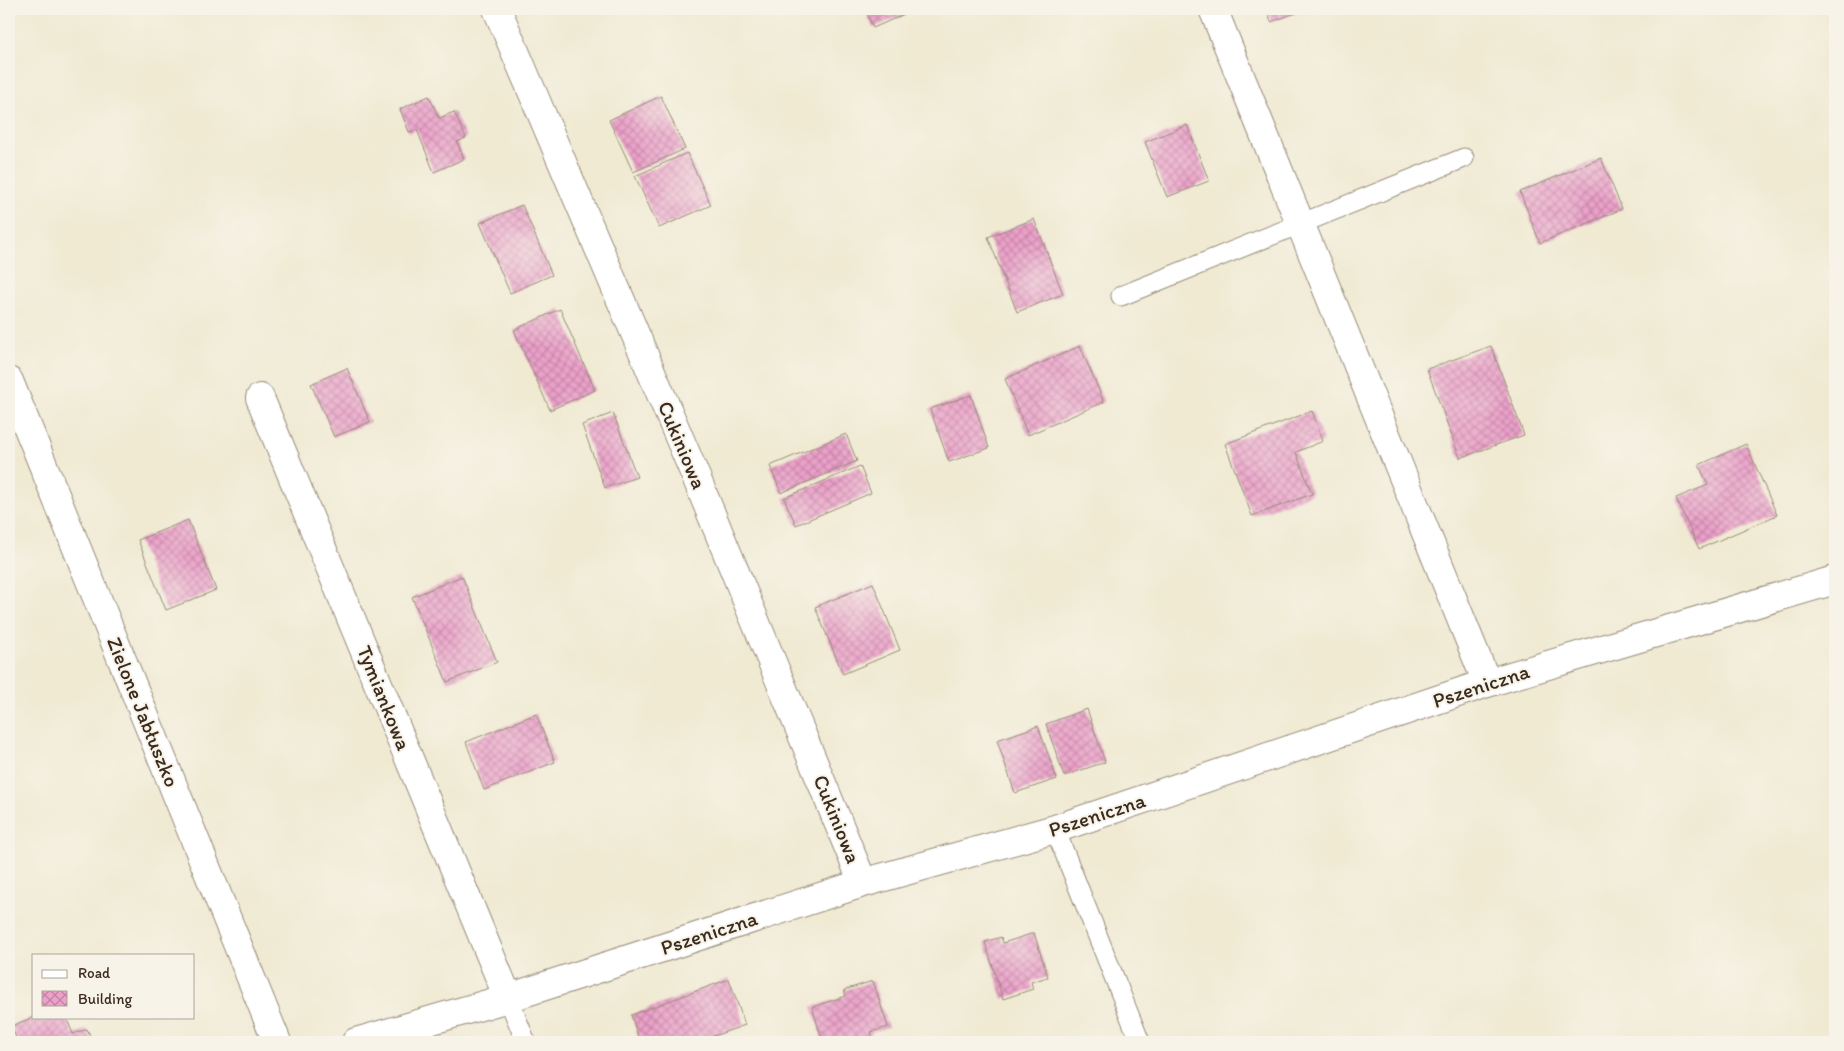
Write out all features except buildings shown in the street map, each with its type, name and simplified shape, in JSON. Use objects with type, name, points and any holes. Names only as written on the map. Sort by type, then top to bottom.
[{"type":"street","name":"Cukiniowa","points":[[497,9],[699,486],[863,883]]},
{"type":"street","points":[[1213,9],[1487,683]]},
{"type":"street","name":"Zielone Jabłuszko","points":[[9,381],[277,1042]]},
{"type":"street","name":"Tymiankowa","points":[[260,398],[508,998]]},
{"type":"street","name":"Pszeniczna","points":[[356,1042],[508,998],[863,883],[1055,829],[1487,683],[1835,580]]},
{"type":"lane","points":[[1121,296],[1464,158]]},
{"type":"lane","points":[[1055,829],[1140,1042]]},
{"type":"lane","points":[[508,998],[526,1042]]}]
